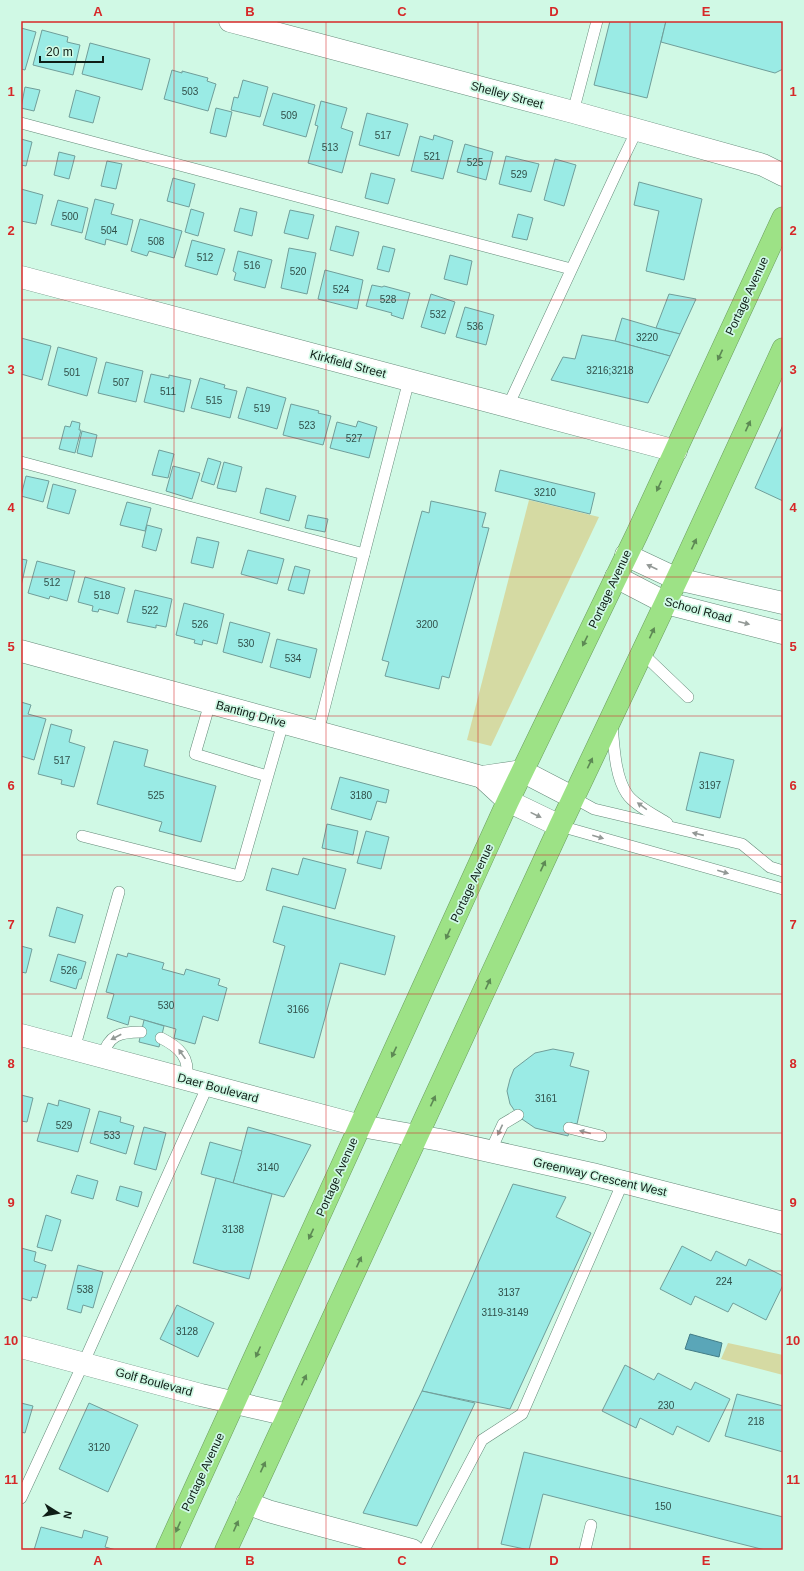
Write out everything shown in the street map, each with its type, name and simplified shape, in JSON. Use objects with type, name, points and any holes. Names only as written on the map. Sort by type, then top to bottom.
[{"type":"highway","name":"Portage Avenue","points":[[167,1550],[508,801],[676,451],[783,218]]},
{"type":"highway","points":[[226,1550],[560,826],[666,603],[783,349]]},
{"type":"street","name":"Shelley Street","points":[[230,21],[573,112],[763,165],[783,175]]},
{"type":"street","name":"Kirkfield Street","points":[[21,277],[676,451]]},
{"type":"street","name":"School Road","points":[[626,555],[677,579],[783,603]]},
{"type":"street","name":"School Road","points":[[616,577],[666,603],[782,634]]},
{"type":"street","name":"Banting Drive","points":[[21,651],[482,777],[522,771]]},
{"type":"street","points":[[522,771],[574,798]]},
{"type":"street","name":"Banting Drive","points":[[482,777],[508,801],[560,826]]},
{"type":"street","name":"Daer Boulevard","points":[[21,1035],[361,1126],[416,1137]]},
{"type":"street","name":"Greenway Crescent West","points":[[416,1137],[440,1140],[623,1182],[783,1222]]},
{"type":"street","name":"Golf Boulevard","points":[[21,1347],[201,1395],[288,1415]]},
{"type":"street","points":[[247,1503],[268,1511],[412,1550]]},
{"type":"lane","points":[[573,112],[597,21]]},
{"type":"lane","points":[[21,123],[571,269]]},
{"type":"lane","points":[[508,406],[637,130]]},
{"type":"lane","points":[[318,732],[409,380]]},
{"type":"lane","points":[[21,462],[364,554]]},
{"type":"lane","points":[[642,653],[688,698]]},
{"type":"lane","points":[[210,703],[195,754],[267,776]]},
{"type":"lane","points":[[611,719],[618,771],[627,795],[640,806],[674,828]]},
{"type":"lane","points":[[82,836],[239,876],[283,723]]},
{"type":"lane","points":[[574,798],[594,809],[742,844],[770,867],[783,871]]},
{"type":"lane","points":[[560,826],[783,889]]},
{"type":"lane","points":[[74,1049],[119,892]]},
{"type":"lane","points":[[102,1057],[109,1041],[116,1036],[126,1032],[141,1032]]},
{"type":"lane","points":[[161,1038],[171,1042],[179,1049],[185,1058],[188,1070],[186,1079]]},
{"type":"lane","points":[[21,1498],[68,1394],[84,1364],[208,1085]]},
{"type":"lane","points":[[490,1152],[503,1124],[518,1115]]},
{"type":"lane","points":[[569,1128],[601,1136]]},
{"type":"lane","points":[[424,1550],[482,1440],[522,1414],[623,1182]]},
{"type":"lane","points":[[585,1550],[592,1524]]},
{"type":"green space","points":[[529,500],[599,517],[491,746],[467,740]]},
{"type":"green space","points":[[728,1343],[783,1355],[783,1375],[721,1359]]},
{"type":"water","points":[[690,1334],[722,1343],[719,1357],[685,1349]]},
{"type":"building","points":[[610,21],[666,21],[647,98],[594,85]]},
{"type":"building","points":[[666,21],[783,21],[783,69],[775,73],[661,42]]},
{"type":"building","points":[[21,28],[36,32],[25,70],[21,69]]},
{"type":"building","points":[[42,30],[68,37],[67,42],[80,45],[73,75],[33,65]]},
{"type":"building","points":[[90,43],[150,59],[142,90],[82,74]]},
{"type":"building","points":[[172,70],[208,78],[207,81],[216,84],[208,111],[164,99]]},
{"type":"building","points":[[243,80],[268,87],[260,117],[231,110],[234,97],[238,98]]},
{"type":"building","points":[[25,87],[40,90],[34,111],[21,108]]},
{"type":"building","points":[[76,90],[100,97],[93,123],[69,117]]},
{"type":"building","points":[[273,93],[315,105],[306,137],[263,125]]},
{"type":"building","points":[[321,101],[347,108],[341,128],[353,132],[342,173],[308,163],[318,126],[315,125]]},
{"type":"building","points":[[216,108],[232,112],[226,137],[210,133]]},
{"type":"building","points":[[367,113],[408,124],[399,156],[359,145]]},
{"type":"building","points":[[434,135],[453,141],[443,179],[411,171],[420,136],[433,140]]},
{"type":"building","points":[[21,139],[32,142],[26,166],[21,165]]},
{"type":"building","points":[[465,144],[493,152],[486,180],[457,172]]},
{"type":"building","points":[[59,152],[75,156],[69,179],[54,175]]},
{"type":"building","points":[[506,156],[539,164],[531,192],[499,184]]},
{"type":"building","points":[[555,159],[576,165],[564,206],[544,200]]},
{"type":"building","points":[[107,161],[122,164],[116,189],[101,186]]},
{"type":"building","points":[[371,173],[395,179],[388,204],[365,198]]},
{"type":"building","points":[[173,178],[195,184],[189,207],[167,201]]},
{"type":"building","points":[[639,182],[702,199],[684,280],[646,271],[659,211],[634,205]]},
{"type":"building","points":[[21,189],[43,195],[36,224],[21,221]]},
{"type":"building","points":[[95,199],[114,204],[111,214],[133,220],[127,245],[106,239],[105,245],[85,239]]},
{"type":"building","points":[[58,200],[88,208],[82,233],[51,225]]},
{"type":"building","points":[[240,208],[257,212],[252,236],[234,231]]},
{"type":"building","points":[[191,209],[204,213],[198,236],[185,232]]},
{"type":"building","points":[[290,210],[314,215],[308,239],[284,233]]},
{"type":"building","points":[[518,214],[533,218],[527,240],[512,237]]},
{"type":"building","points":[[140,219],[182,231],[174,258],[149,251],[147,256],[131,251]]},
{"type":"building","points":[[336,226],[359,232],[353,256],[330,250]]},
{"type":"building","points":[[192,240],[225,249],[217,275],[185,266]]},
{"type":"building","points":[[383,246],[395,249],[389,272],[377,269]]},
{"type":"building","points":[[289,248],[316,253],[307,294],[281,288]]},
{"type":"building","points":[[238,251],[272,260],[265,288],[234,280],[236,273],[233,271]]},
{"type":"building","points":[[450,255],[472,261],[467,285],[444,279]]},
{"type":"building","points":[[325,270],[363,280],[357,309],[318,299]]},
{"type":"building","points":[[372,285],[384,286],[410,293],[403,319],[391,315],[392,313],[366,306]]},
{"type":"building","points":[[431,294],[455,302],[445,334],[421,327]]},
{"type":"building","points":[[669,294],[696,299],[680,334],[656,328]]},
{"type":"building","points":[[465,307],[494,315],[486,345],[456,337]]},
{"type":"building","points":[[622,318],[680,334],[670,356],[615,341]]},
{"type":"building","points":[[582,335],[615,341],[670,356],[648,403],[551,380],[563,357],[575,359]]},
{"type":"building","points":[[21,338],[51,346],[42,380],[21,374]]},
{"type":"building","points":[[58,347],[97,358],[87,396],[48,385]]},
{"type":"building","points":[[106,362],[143,371],[136,402],[98,393]]},
{"type":"building","points":[[151,374],[169,378],[169,375],[191,380],[184,412],[144,402]]},
{"type":"building","points":[[200,378],[225,385],[224,388],[237,391],[230,418],[191,408]]},
{"type":"building","points":[[247,387],[286,398],[277,429],[238,418]]},
{"type":"building","points":[[291,404],[319,411],[318,413],[331,416],[323,445],[283,435]]},
{"type":"building","points":[[72,421],[80,423],[79,430],[81,430],[75,453],[59,449],[65,426],[70,427]]},
{"type":"building","points":[[358,421],[377,427],[369,458],[330,448],[337,422],[356,427]]},
{"type":"building","points":[[783,425],[783,501],[755,488]]},
{"type":"building","points":[[82,431],[97,435],[92,457],[77,453]]},
{"type":"building","points":[[159,450],[174,454],[168,478],[152,475]]},
{"type":"building","points":[[208,458],[221,462],[214,485],[201,481]]},
{"type":"building","points":[[224,462],[242,467],[236,492],[217,488]]},
{"type":"building","points":[[173,466],[200,473],[192,499],[166,491]]},
{"type":"building","points":[[500,470],[595,493],[590,514],[495,491]]},
{"type":"building","points":[[26,476],[49,481],[43,502],[21,496]]},
{"type":"building","points":[[53,484],[76,490],[69,514],[47,508]]},
{"type":"building","points":[[266,488],[296,496],[289,521],[260,513]]},
{"type":"building","points":[[431,501],[486,513],[482,527],[489,528],[449,678],[442,676],[439,689],[385,676],[389,662],[382,660],[422,511],[429,513]]},
{"type":"building","points":[[127,502],[151,508],[145,531],[120,525]]},
{"type":"building","points":[[308,515],[328,519],[325,532],[305,528]]},
{"type":"building","points":[[147,525],[162,529],[156,551],[142,547]]},
{"type":"building","points":[[197,537],[219,542],[213,568],[191,563]]},
{"type":"building","points":[[248,550],[284,559],[277,584],[241,574]]},
{"type":"building","points":[[21,559],[27,560],[21,586]]},
{"type":"building","points":[[37,561],[75,571],[67,601],[50,596],[49,599],[28,593]]},
{"type":"building","points":[[295,566],[310,570],[304,594],[288,590]]},
{"type":"building","points":[[85,577],[125,588],[118,614],[99,609],[98,612],[92,611],[93,606],[78,602]]},
{"type":"building","points":[[135,590],[172,599],[166,627],[156,625],[156,628],[127,622]]},
{"type":"building","points":[[184,603],[224,614],[217,644],[203,640],[202,645],[194,643],[195,640],[176,635]]},
{"type":"building","points":[[230,622],[270,633],[262,663],[223,652]]},
{"type":"building","points":[[277,639],[317,649],[310,678],[270,667]]},
{"type":"building","points":[[21,702],[31,705],[28,714],[46,719],[34,760],[21,756]]},
{"type":"building","points":[[51,724],[72,730],[69,742],[85,747],[74,787],[61,784],[62,780],[38,774]]},
{"type":"building","points":[[114,741],[148,750],[144,766],[216,786],[201,842],[159,831],[162,822],[97,804]]},
{"type":"building","points":[[700,752],[734,760],[720,818],[686,810]]},
{"type":"building","points":[[340,777],[389,790],[386,803],[377,801],[371,820],[331,809]]},
{"type":"building","points":[[327,824],[358,831],[353,855],[322,848]]},
{"type":"building","points":[[366,831],[389,837],[381,869],[357,863]]},
{"type":"building","points":[[303,858],[346,869],[335,909],[266,890],[272,868],[298,875]]},
{"type":"building","points":[[283,906],[395,936],[385,975],[340,963],[314,1058],[259,1043],[285,946],[273,942]]},
{"type":"building","points":[[57,907],[83,915],[75,943],[49,936]]},
{"type":"building","points":[[21,946],[32,949],[26,973],[21,972]]},
{"type":"building","points":[[128,953],[164,963],[162,969],[184,975],[186,969],[220,979],[218,985],[227,988],[218,1021],[203,1016],[195,1044],[174,1038],[176,1029],[130,1016],[128,1025],[107,1018],[114,994],[106,992],[117,954],[127,957]]},
{"type":"building","points":[[58,954],[86,962],[81,979],[79,979],[76,989],[50,981]]},
{"type":"building","points":[[144,1020],[164,1026],[159,1047],[139,1042]]},
{"type":"building","points":[[553,1049],[574,1053],[570,1066],[589,1071],[577,1124],[571,1123],[568,1136],[535,1128],[519,1117],[510,1104],[507,1091],[514,1069],[535,1053]]},
{"type":"building","points":[[21,1095],[33,1098],[27,1122],[21,1121]]},
{"type":"building","points":[[59,1100],[90,1109],[78,1152],[37,1141],[48,1103],[58,1106]]},
{"type":"building","points":[[99,1111],[121,1117],[120,1122],[134,1126],[126,1154],[90,1143]]},
{"type":"building","points":[[144,1127],[166,1133],[156,1170],[134,1164]]},
{"type":"building","points":[[248,1127],[311,1145],[284,1197],[233,1183]]},
{"type":"building","points":[[210,1142],[242,1151],[233,1183],[201,1174]]},
{"type":"building","points":[[77,1175],[98,1181],[93,1199],[71,1193]]},
{"type":"building","points":[[216,1178],[272,1194],[249,1279],[193,1263]]},
{"type":"building","points":[[513,1184],[566,1197],[556,1217],[591,1233],[510,1409],[422,1391]]},
{"type":"building","points":[[120,1186],[142,1192],[138,1207],[116,1200]]},
{"type":"building","points":[[46,1215],[61,1220],[52,1251],[37,1247]]},
{"type":"building","points":[[682,1246],[711,1261],[716,1251],[746,1266],[749,1259],[783,1276],[783,1285],[766,1320],[733,1303],[728,1312],[695,1296],[691,1305],[660,1289]]},
{"type":"building","points":[[21,1248],[36,1252],[34,1261],[46,1265],[37,1298],[32,1297],[31,1301],[21,1298]]},
{"type":"building","points":[[78,1265],[103,1272],[93,1308],[83,1305],[81,1313],[67,1309]]},
{"type":"building","points":[[177,1305],[214,1323],[198,1357],[160,1339]]},
{"type":"building","points":[[625,1365],[654,1380],[658,1373],[691,1390],[695,1382],[730,1399],[709,1442],[677,1426],[673,1435],[640,1418],[636,1428],[602,1411]]},
{"type":"building","points":[[422,1391],[475,1403],[417,1526],[363,1513]]},
{"type":"building","points":[[737,1394],[783,1406],[783,1452],[725,1436]]},
{"type":"building","points":[[21,1403],[33,1406],[25,1433],[21,1432]]},
{"type":"building","points":[[89,1403],[138,1425],[108,1492],[59,1469]]},
{"type":"building","points":[[524,1452],[783,1517],[783,1550],[765,1550],[543,1494],[529,1550],[501,1544]]},
{"type":"building","points":[[41,1527],[82,1538],[84,1530],[108,1537],[105,1547],[116,1550],[34,1550]]}]
